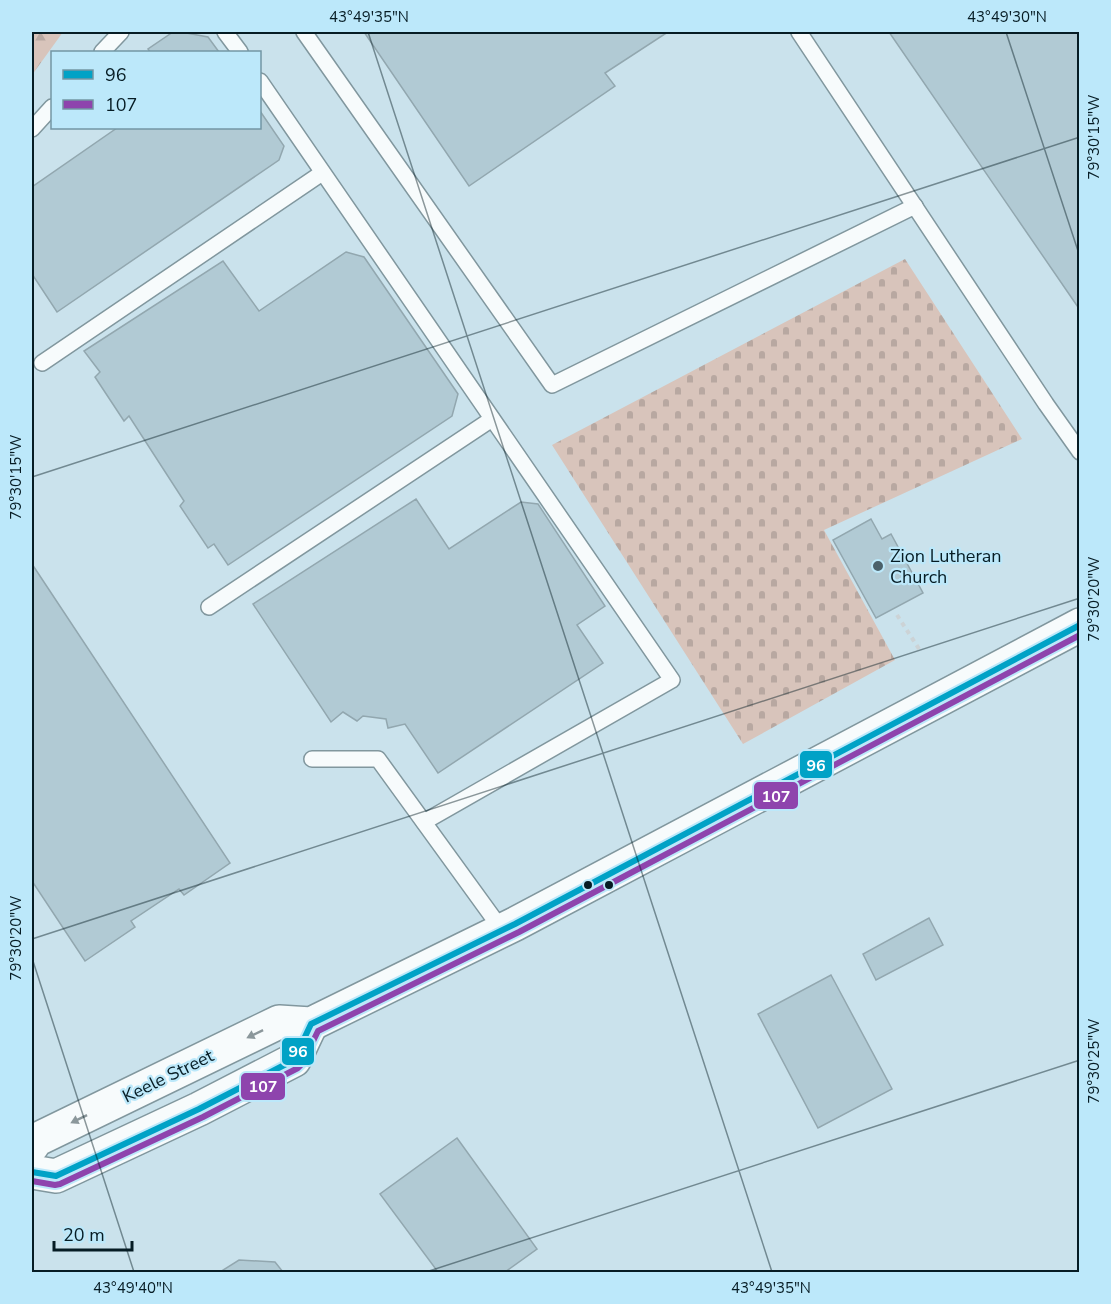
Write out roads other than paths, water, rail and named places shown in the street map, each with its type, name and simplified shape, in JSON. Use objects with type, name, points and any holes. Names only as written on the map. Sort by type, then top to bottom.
[{"type":"main road","name":"Keele Street","points":[[32,1146],[36,1140],[279,1022],[311,1024],[502,930],[1080,625]]},
{"type":"main road","points":[[32,1172],[56,1176],[199,1109],[294,1060],[311,1024]]},
{"type":"lane","points":[[103,51],[122,32]]},
{"type":"lane","points":[[225,32],[239,51]]},
{"type":"lane","points":[[304,32],[552,385],[915,206]]},
{"type":"lane","points":[[799,32],[1080,452]]},
{"type":"lane","points":[[261,82],[672,680],[424,822]]},
{"type":"lane","points":[[32,129],[51,108]]},
{"type":"lane","points":[[42,363],[322,173]]},
{"type":"lane","points":[[209,607],[492,419]]},
{"type":"lane","points":[[312,759],[378,759],[502,930]]},
{"type":"place","name":"Zion Lutheran Church","points":[[878,566]]}]
